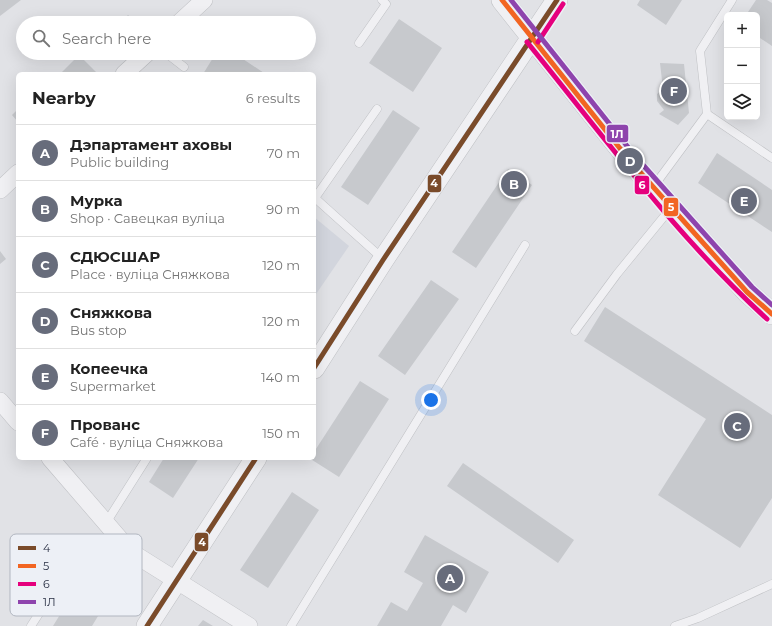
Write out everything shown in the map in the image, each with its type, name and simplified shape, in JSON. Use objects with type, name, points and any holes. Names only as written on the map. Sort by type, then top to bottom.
[{"type":"street","points":[[187,16],[204,0]]},
{"type":"street","points":[[502,0],[652,188],[747,292],[772,314]]},
{"type":"street","points":[[316,365],[383,260],[557,0]]},
{"type":"street","points":[[126,72],[139,60]]},
{"type":"street","points":[[0,190],[16,175]]},
{"type":"street","points":[[0,401],[16,420]]},
{"type":"street","points":[[52,460],[117,534]]},
{"type":"street","points":[[147,626],[255,460]]},
{"type":"street","points":[[142,559],[178,580],[249,626]]},
{"type":"lane","points":[[359,43],[386,4],[382,0]]},
{"type":"lane","points":[[652,188],[707,114],[700,51],[732,0]]},
{"type":"lane","points":[[175,60],[184,67]]},
{"type":"lane","points":[[316,197],[377,109]]},
{"type":"lane","points":[[707,114],[772,158]]},
{"type":"lane","points":[[316,199],[383,260]]},
{"type":"lane","points":[[575,330],[617,274],[670,208]]},
{"type":"lane","points":[[291,626],[525,245]]},
{"type":"lane","points":[[106,523],[146,460]]},
{"type":"lane","points":[[676,626],[698,618],[772,584]]},
{"type":"lane","points":[[31,626],[37,616]]},
{"type":"shaded area","points":[[316,219],[349,246],[316,294]]},
{"type":"building","points":[[0,0],[21,0],[0,16]]},
{"type":"building","points":[[640,0],[682,0],[666,25],[637,5]]},
{"type":"building","points":[[756,0],[767,0],[772,3],[772,46],[760,38],[760,12],[748,12]]},
{"type":"building","points":[[399,19],[442,48],[413,92],[369,63]]},
{"type":"building","points":[[74,60],[84,60],[96,72],[62,72]]},
{"type":"building","points":[[212,60],[244,60],[262,72],[204,72]]},
{"type":"building","points":[[660,63],[684,64],[689,113],[678,125],[659,114],[664,110],[657,101],[657,94],[663,89]]},
{"type":"building","points":[[393,110],[420,128],[368,205],[341,187]]},
{"type":"building","points":[[16,111],[16,120],[12,115]]},
{"type":"building","points":[[717,153],[772,190],[772,232],[698,183]]},
{"type":"building","points":[[508,169],[532,185],[476,268],[452,252]]},
{"type":"building","points":[[0,251],[6,259],[0,264]]},
{"type":"building","points":[[431,280],[459,299],[405,375],[378,356]]},
{"type":"building","points":[[605,307],[772,415],[772,498],[740,548],[658,495],[706,419],[584,341]]},
{"type":"building","points":[[360,381],[389,399],[339,477],[312,460],[316,460],[316,449]]},
{"type":"building","points":[[163,460],[198,460],[173,498],[149,482]]},
{"type":"building","points":[[463,463],[574,540],[558,563],[447,486]]},
{"type":"building","points":[[292,492],[319,510],[268,588],[240,570]]},
{"type":"building","points":[[425,535],[489,572],[466,613],[453,605],[441,626],[377,626],[391,602],[407,611],[423,583],[404,572]]},
{"type":"building","points":[[59,616],[98,616],[92,626],[53,626]]},
{"type":"building","points":[[203,620],[213,626],[198,626]]},
{"type":"transit line","name":"5","points":[[502,0],[630,161],[747,292],[772,314]]},
{"type":"transit line","name":"1Л","points":[[511,0],[635,156],[752,287],[772,305]]},
{"type":"transit line","name":"4","points":[[316,365],[383,260],[557,0]]},
{"type":"transit line","name":"6","points":[[538,42],[563,4]]},
{"type":"transit line","name":"6","points":[[527,42],[613,150],[672,220],[702,254],[767,319]]},
{"type":"transit line","name":"4","points":[[147,626],[255,460]]},
{"type":"place","name":"Прованс","points":[[674,91]]},
{"type":"place","name":"Сняжкова","points":[[630,161]]},
{"type":"place","name":"Мурка","points":[[514,184]]},
{"type":"place","name":"Копеечка","points":[[744,201]]},
{"type":"place","name":"СДЮСШАР","points":[[737,426]]},
{"type":"place","name":"Дэпартамент аховы","points":[[450,578]]}]
